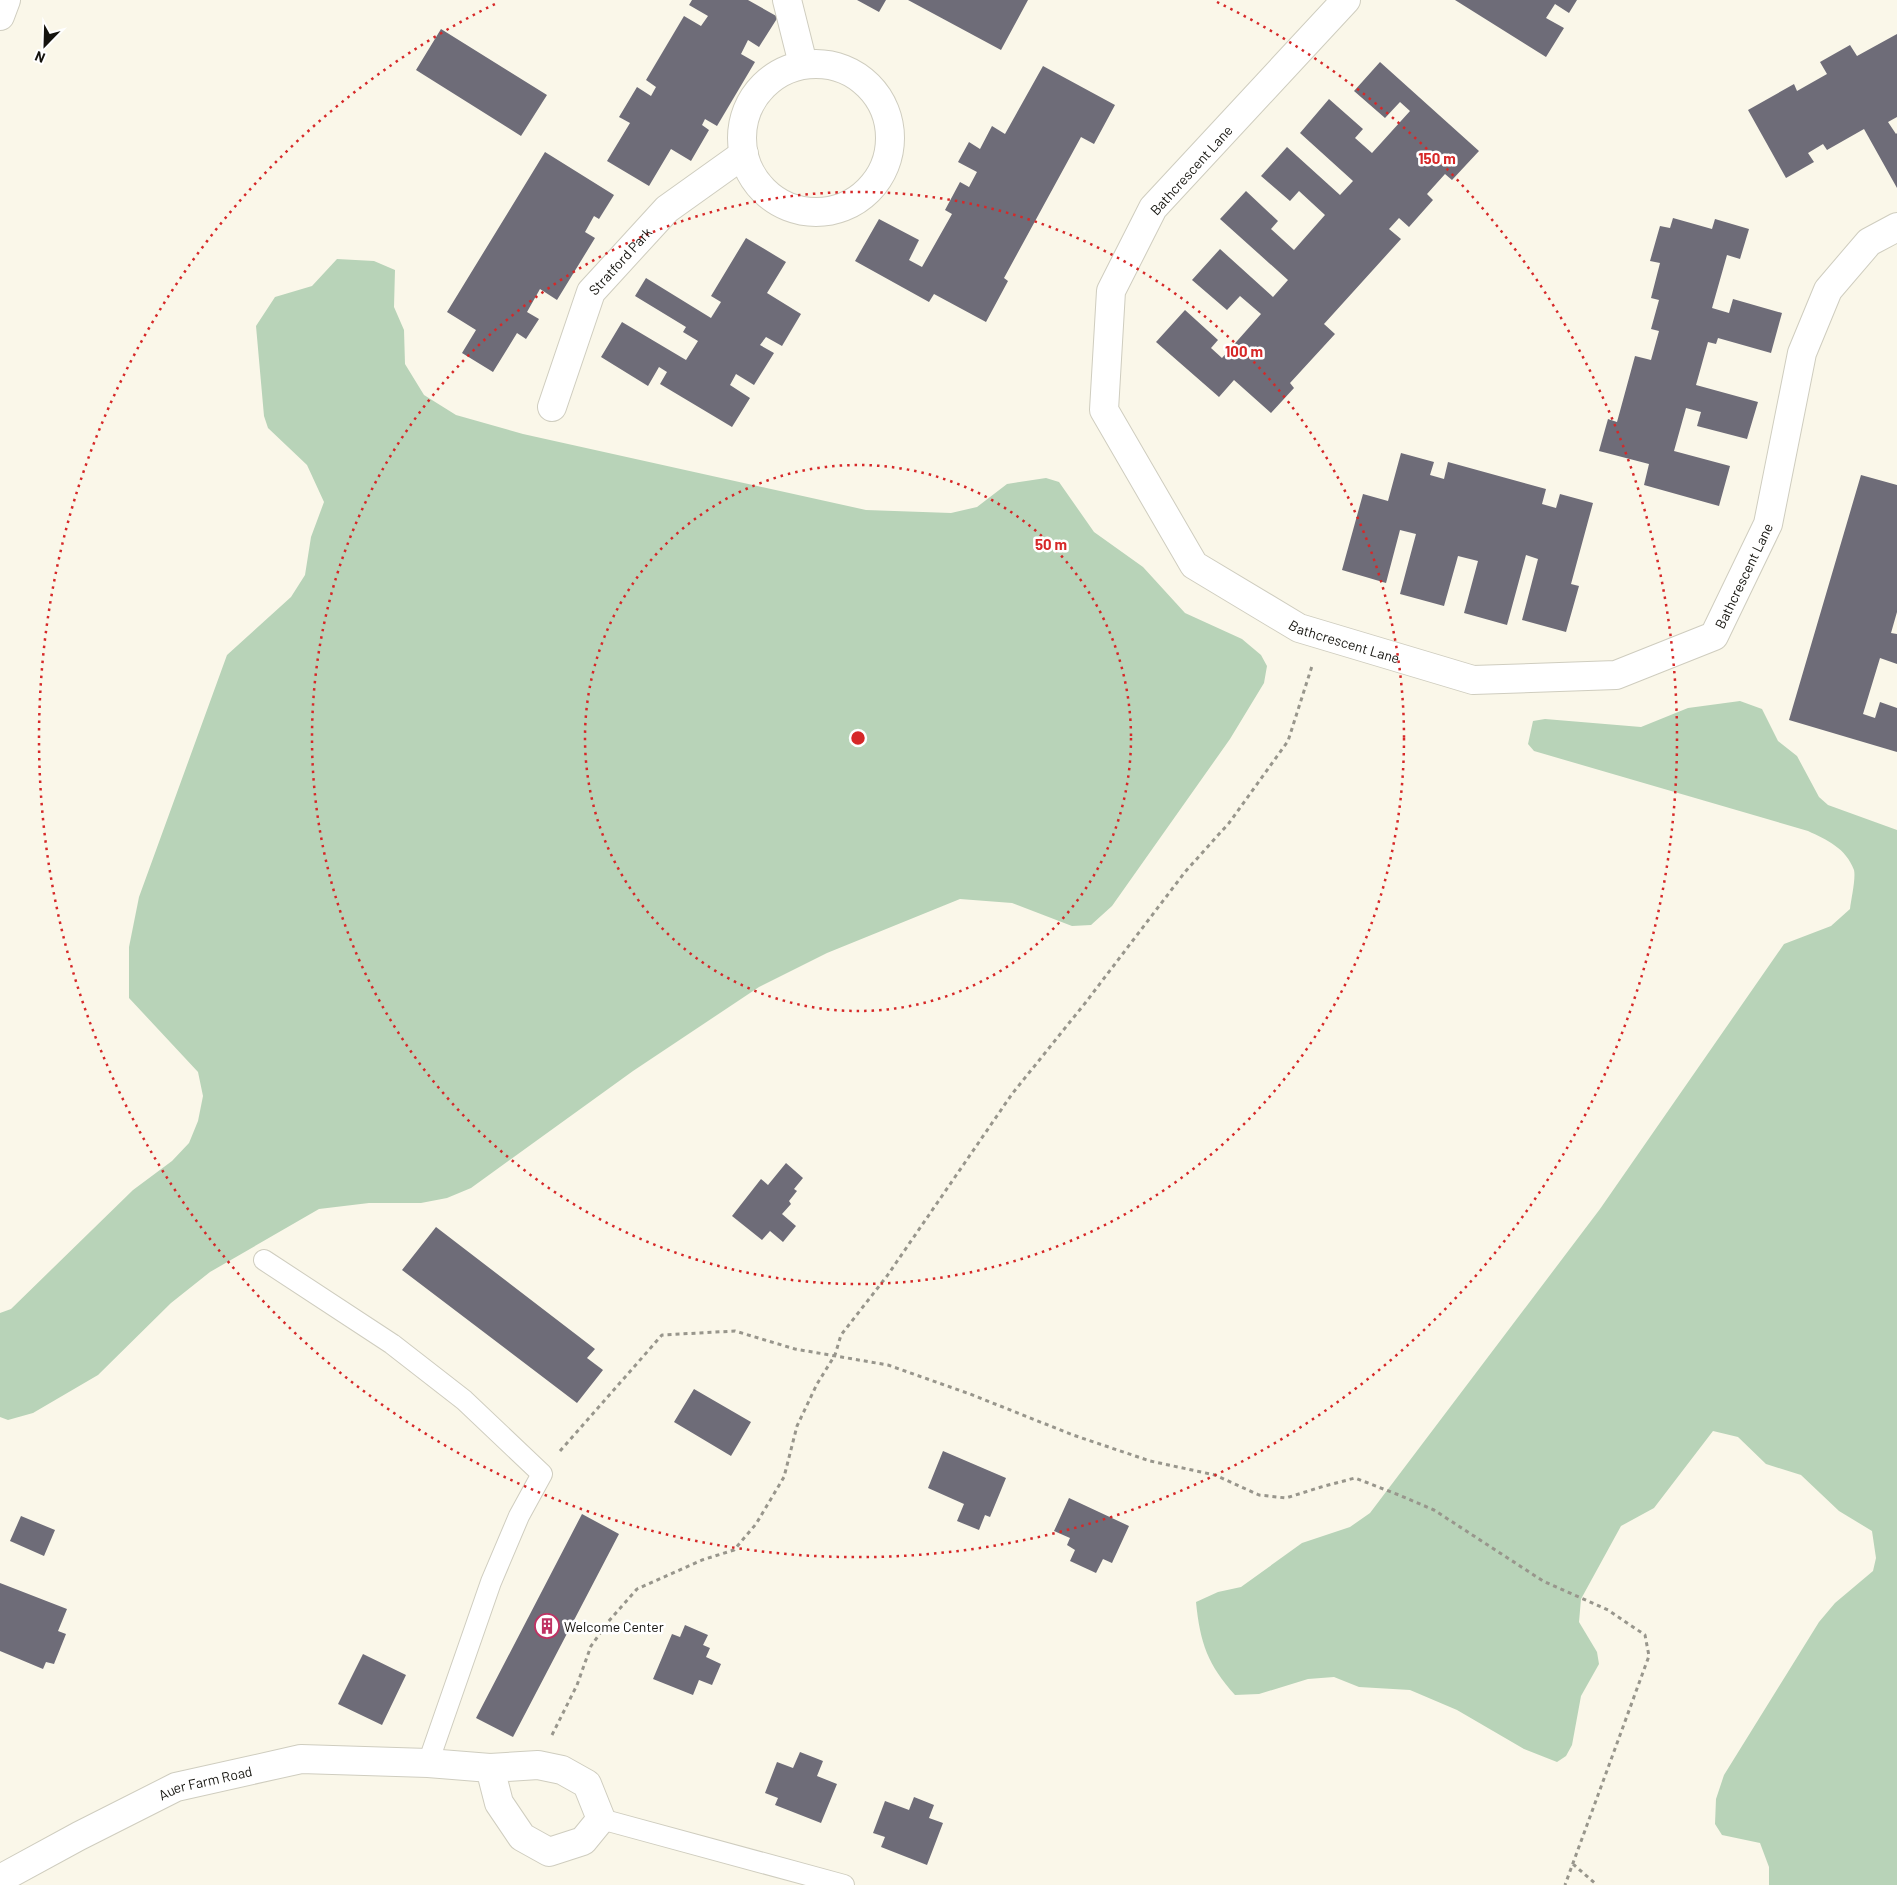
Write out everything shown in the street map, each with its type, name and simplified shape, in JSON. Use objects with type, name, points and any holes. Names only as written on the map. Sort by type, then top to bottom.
[{"type":"street","points":[[0,16],[6,0]]},
{"type":"street","points":[[787,0],[803,64]]},
{"type":"street","name":"Bathcrescent Lane","points":[[1346,0],[1153,208],[1111,291],[1104,410],[1194,566],[1299,628],[1473,680],[1616,675],[1714,636],[1768,524],[1802,353],[1828,290],[1869,242],[1897,227]]},
{"type":"street","points":[[803,64],[828,64],[852,72],[872,88],[885,109],[891,134],[888,158],[877,181],[860,198],[837,209],[813,212],[790,207],[769,195],[753,177],[744,154],[742,131],[749,107],[762,88],[781,72],[803,64]]},
{"type":"street","name":"Stratford Park","points":[[552,407],[591,292],[667,209],[744,154]]},
{"type":"street","name":"Auer Farm Road","points":[[0,1879],[79,1836],[176,1788],[301,1759],[428,1763],[490,1768],[538,1765],[562,1770],[587,1784],[601,1819]]},
{"type":"street","points":[[490,1768],[498,1803],[522,1837],[549,1852],[583,1841],[601,1819]]},
{"type":"lane","points":[[264,1260],[399,1350],[464,1400],[542,1474],[519,1516],[491,1582],[428,1763]]},
{"type":"lane","points":[[601,1819],[844,1885]]},
{"type":"path","points":[[538,1765],[577,1685],[591,1646],[608,1622],[637,1589],[702,1560],[734,1550],[756,1524],[784,1477],[797,1426],[817,1384],[835,1356],[841,1335],[887,1276],[1012,1094],[1086,1002],[1185,872],[1229,823],[1288,741],[1321,634]]},
{"type":"path","points":[[542,1474],[572,1435],[662,1335],[735,1331],[796,1349],[888,1364],[1073,1435],[1150,1461],[1215,1475],[1259,1495],[1286,1498],[1354,1478],[1399,1495],[1434,1510],[1544,1581],[1608,1610],[1645,1635],[1649,1656],[1565,1885]]},
{"type":"path","points":[[1574,1864],[1597,1885]]},
{"type":"green space","points":[[337,259],[374,261],[395,270],[394,307],[404,330],[405,364],[424,395],[456,415],[523,434],[866,510],[951,513],[977,507],[1007,484],[1046,478],[1059,482],[1094,532],[1143,567],[1185,613],[1242,639],[1261,655],[1267,666],[1264,683],[1230,739],[1112,906],[1091,925],[1072,926],[1012,903],[960,899],[827,953],[759,987],[633,1071],[471,1188],[447,1198],[421,1203],[369,1203],[319,1209],[210,1272],[171,1303],[98,1375],[33,1413],[8,1420],[0,1417],[0,1313],[11,1309],[133,1190],[172,1161],[189,1143],[198,1121],[203,1096],[198,1072],[129,998],[129,947],[139,897],[227,655],[291,597],[305,575],[311,537],[324,502],[307,465],[268,428],[264,416],[256,326],[275,297],[312,286]]},
{"type":"green space","points":[[1740,701],[1762,709],[1778,741],[1797,756],[1819,797],[1828,805],[1897,830],[1897,1885],[1769,1885],[1769,1867],[1760,1843],[1722,1835],[1715,1824],[1716,1799],[1724,1775],[1819,1622],[1835,1603],[1873,1571],[1876,1558],[1872,1531],[1839,1511],[1801,1475],[1766,1464],[1738,1437],[1713,1431],[1654,1508],[1621,1526],[1581,1599],[1579,1622],[1597,1652],[1599,1664],[1581,1696],[1572,1745],[1566,1756],[1557,1762],[1524,1749],[1457,1710],[1410,1690],[1359,1687],[1334,1677],[1308,1679],[1259,1694],[1235,1695],[1218,1674],[1207,1653],[1200,1630],[1196,1602],[1218,1592],[1241,1587],[1302,1543],[1350,1527],[1370,1513],[1600,1209],[1784,944],[1831,926],[1850,909],[1854,883],[1854,870],[1851,862],[1841,850],[1822,838],[1808,831],[1534,751],[1528,744],[1533,721],[1545,719],[1641,727],[1688,708]]},
{"type":"building","points":[[692,0],[748,0],[778,17],[759,47],[748,40],[741,54],[755,62],[717,126],[705,119],[702,125],[709,130],[691,161],[671,149],[649,186],[607,161],[630,123],[619,117],[637,87],[651,96],[656,87],[646,80],[684,16],[701,26],[708,16],[689,5]]},
{"type":"building","points":[[857,0],[886,0],[879,12]]},
{"type":"building","points":[[908,0],[1028,0],[1001,50]]},
{"type":"building","points":[[1455,0],[1577,0],[1569,13],[1555,4],[1546,18],[1564,28],[1546,57]]},
{"type":"building","points":[[441,29],[547,95],[521,136],[416,70]]},
{"type":"building","points":[[1897,34],[1897,117],[1888,122],[1897,133],[1897,188],[1864,129],[1827,150],[1823,144],[1808,153],[1814,162],[1786,178],[1748,110],[1794,84],[1797,91],[1827,74],[1820,62],[1850,45],[1857,56]]},
{"type":"building","points":[[1380,62],[1479,151],[1452,180],[1445,174],[1427,194],[1433,200],[1409,227],[1399,218],[1389,229],[1401,239],[1324,324],[1335,334],[1290,383],[1294,388],[1271,413],[1234,380],[1219,397],[1156,342],[1185,310],[1218,340],[1211,348],[1222,358],[1261,314],[1240,296],[1227,310],[1192,280],[1220,249],[1273,297],[1288,280],[1220,219],[1246,191],[1278,221],[1271,229],[1294,250],[1325,215],[1299,191],[1290,201],[1261,176],[1287,147],[1340,195],[1353,181],[1300,133],[1329,99],[1363,129],[1355,138],[1372,153],[1410,111],[1400,102],[1385,118],[1354,91]]},
{"type":"building","points":[[1043,66],[1115,105],[1094,144],[1081,137],[1004,278],[1008,281],[986,322],[934,294],[929,302],[855,261],[879,219],[919,240],[909,260],[922,267],[952,214],[945,210],[960,182],[969,187],[977,172],[958,162],[969,142],[980,149],[992,126],[1005,134]]},
{"type":"building","points":[[545,152],[614,195],[599,219],[594,216],[585,232],[595,238],[557,300],[540,289],[527,312],[539,319],[526,339],[517,333],[493,372],[462,353],[476,330],[447,312]]},
{"type":"building","points":[[1673,218],[1712,229],[1715,219],[1749,229],[1740,259],[1727,255],[1712,308],[1729,313],[1733,299],[1782,313],[1771,353],[1718,338],[1716,344],[1708,342],[1696,385],[1758,402],[1747,439],[1697,426],[1701,412],[1686,408],[1674,451],[1730,466],[1719,506],[1644,485],[1649,464],[1599,451],[1608,419],[1617,422],[1635,356],[1651,360],[1659,331],[1651,329],[1659,300],[1651,298],[1660,263],[1650,261],[1660,226],[1670,228]]},
{"type":"building","points":[[746,238],[786,262],[767,293],[801,314],[782,346],[766,337],[760,345],[774,353],[754,385],[736,374],[730,385],[750,398],[732,427],[660,384],[667,372],[659,367],[648,386],[601,357],[622,322],[686,360],[698,341],[683,332],[686,327],[635,296],[646,278],[711,318],[721,302],[711,296]]},
{"type":"building","points":[[1401,453],[1434,462],[1430,475],[1444,479],[1448,462],[1546,489],[1542,504],[1556,508],[1560,494],[1593,503],[1571,584],[1579,586],[1566,632],[1522,620],[1538,559],[1526,555],[1507,625],[1464,613],[1478,561],[1458,556],[1444,606],[1400,594],[1416,534],[1400,530],[1386,583],[1342,570],[1363,494],[1388,501]]},
{"type":"building","points":[[1861,475],[1897,485],[1897,612],[1891,633],[1897,634],[1897,664],[1880,658],[1863,714],[1875,718],[1880,702],[1897,708],[1897,752],[1789,720]]},
{"type":"building","points":[[786,1163],[803,1178],[794,1189],[797,1191],[789,1201],[791,1204],[782,1214],[796,1226],[783,1242],[770,1231],[762,1240],[732,1216],[761,1179],[768,1185]]},
{"type":"building","points":[[436,1227],[595,1349],[587,1358],[603,1370],[577,1403],[402,1270]]},
{"type":"building","points":[[694,1389],[751,1422],[731,1456],[674,1422]]},
{"type":"building","points":[[943,1451],[1006,1478],[990,1517],[985,1515],[979,1530],[957,1521],[964,1504],[928,1488]]},
{"type":"building","points":[[1069,1498],[1129,1526],[1112,1563],[1103,1559],[1096,1573],[1070,1561],[1075,1550],[1067,1545],[1070,1538],[1054,1531]]},
{"type":"building","name":"Welcome Center","points":[[582,1514],[619,1534],[513,1737],[476,1718]]},
{"type":"building","points":[[21,1516],[55,1530],[44,1556],[10,1541]]},
{"type":"building","points":[[0,1583],[67,1609],[58,1631],[66,1634],[54,1664],[46,1662],[43,1669],[0,1651]]},
{"type":"building","points":[[685,1625],[708,1635],[703,1645],[710,1648],[706,1657],[721,1664],[712,1685],[699,1680],[693,1695],[653,1679],[672,1634],[680,1637]]},
{"type":"building","points":[[363,1654],[406,1675],[382,1725],[338,1704]]},
{"type":"building","points":[[800,1752],[823,1761],[817,1776],[837,1784],[821,1823],[775,1805],[778,1798],[765,1793],[777,1762],[793,1768]]},
{"type":"building","points":[[914,1797],[934,1805],[929,1818],[943,1823],[927,1865],[881,1847],[885,1837],[873,1833],[885,1801],[909,1810]]},
{"type":"place","name":"Welcome Center","points":[[547,1626]]}]
